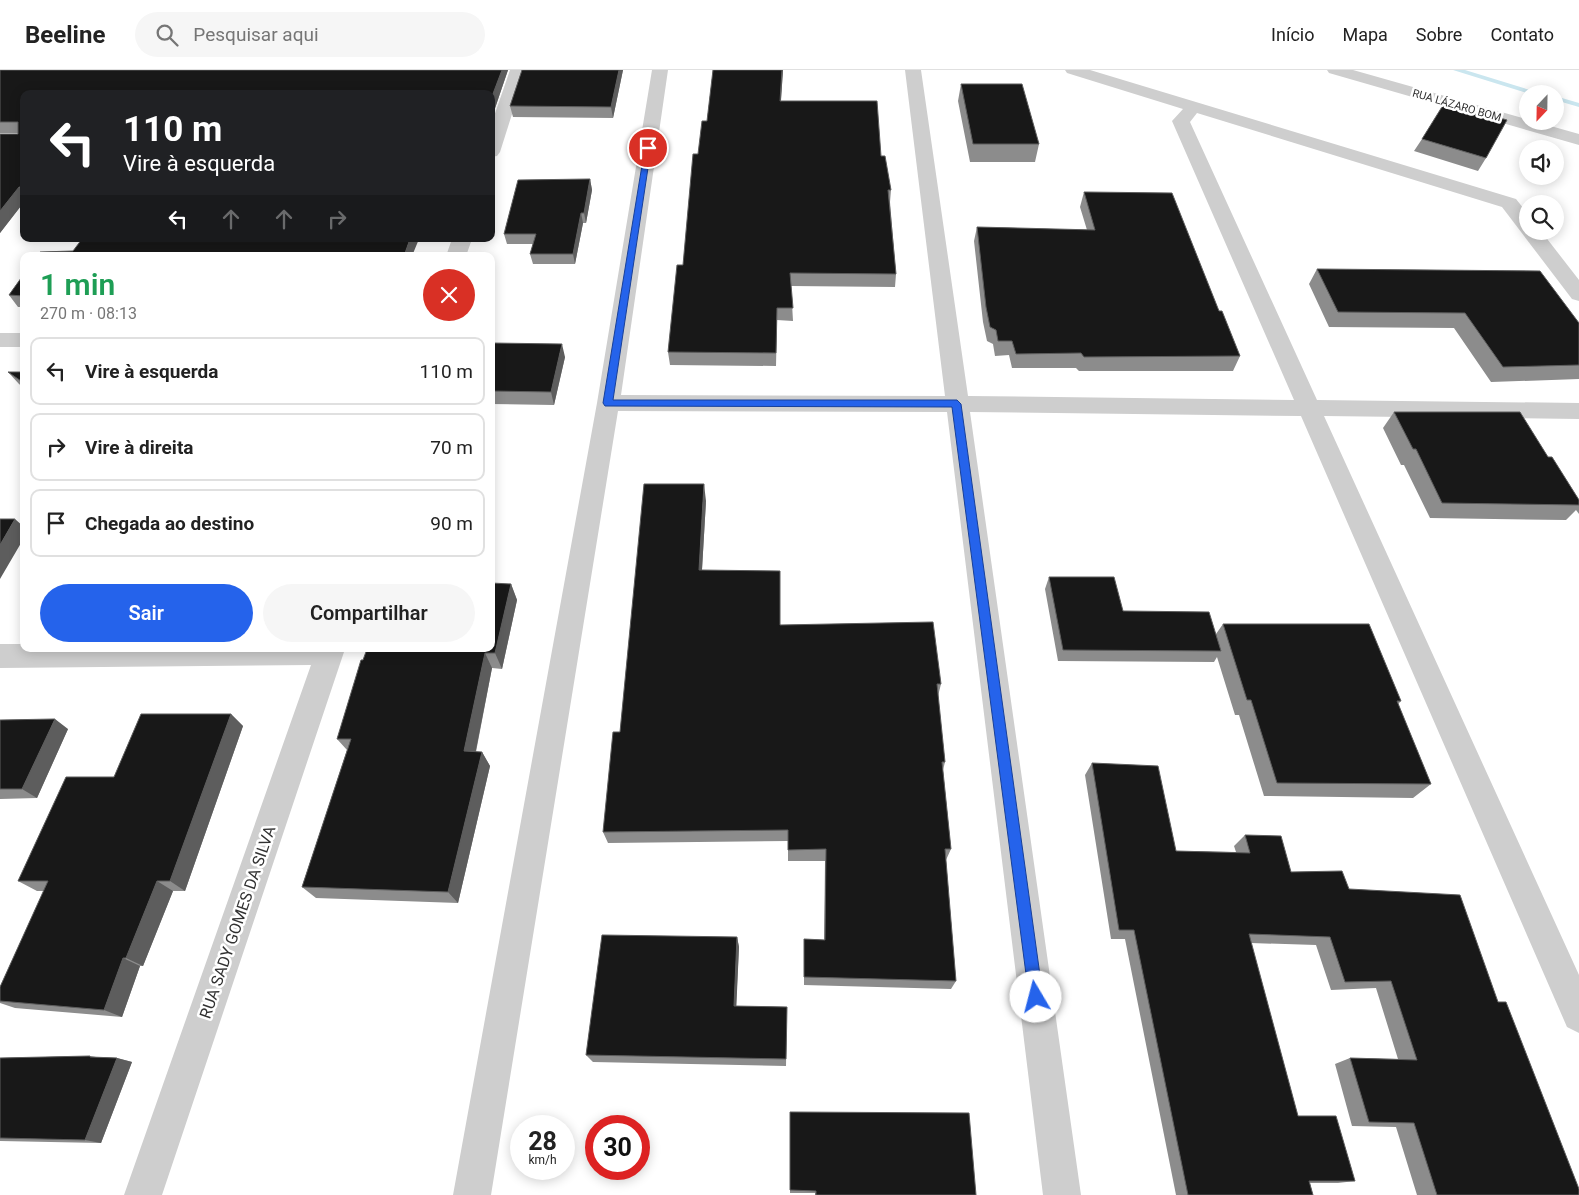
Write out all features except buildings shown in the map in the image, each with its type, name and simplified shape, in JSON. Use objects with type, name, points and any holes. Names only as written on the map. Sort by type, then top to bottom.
[{"type":"street","points":[[495,136],[518,70]]},
{"type":"street","points":[[472,1195],[608,403],[660,70]]},
{"type":"street","points":[[913,70],[1062,1195]]},
{"type":"street","points":[[1073,70],[1509,203],[1519,216]]},
{"type":"street","name":"RUA LÁZARO BOM","points":[[1335,70],[1579,140]]},
{"type":"street","points":[[1194,107],[1181,120],[1579,1016]]},
{"type":"street","points":[[1538,240],[1579,294]]},
{"type":"street","points":[[0,340],[20,340]]},
{"type":"street","points":[[608,403],[957,404],[1579,411]]},
{"type":"street","points":[[0,656],[264,652]]},
{"type":"street","name":"RUA SADY GOMES DA SILVA","points":[[143,1195],[330,652]]},
{"type":"waterway","points":[[1457,70],[1519,88]]},
{"type":"waterway","points":[[1564,101],[1579,105]]},
{"type":"route","points":[[648,148],[608,403],[957,404],[1036,997]]}]
